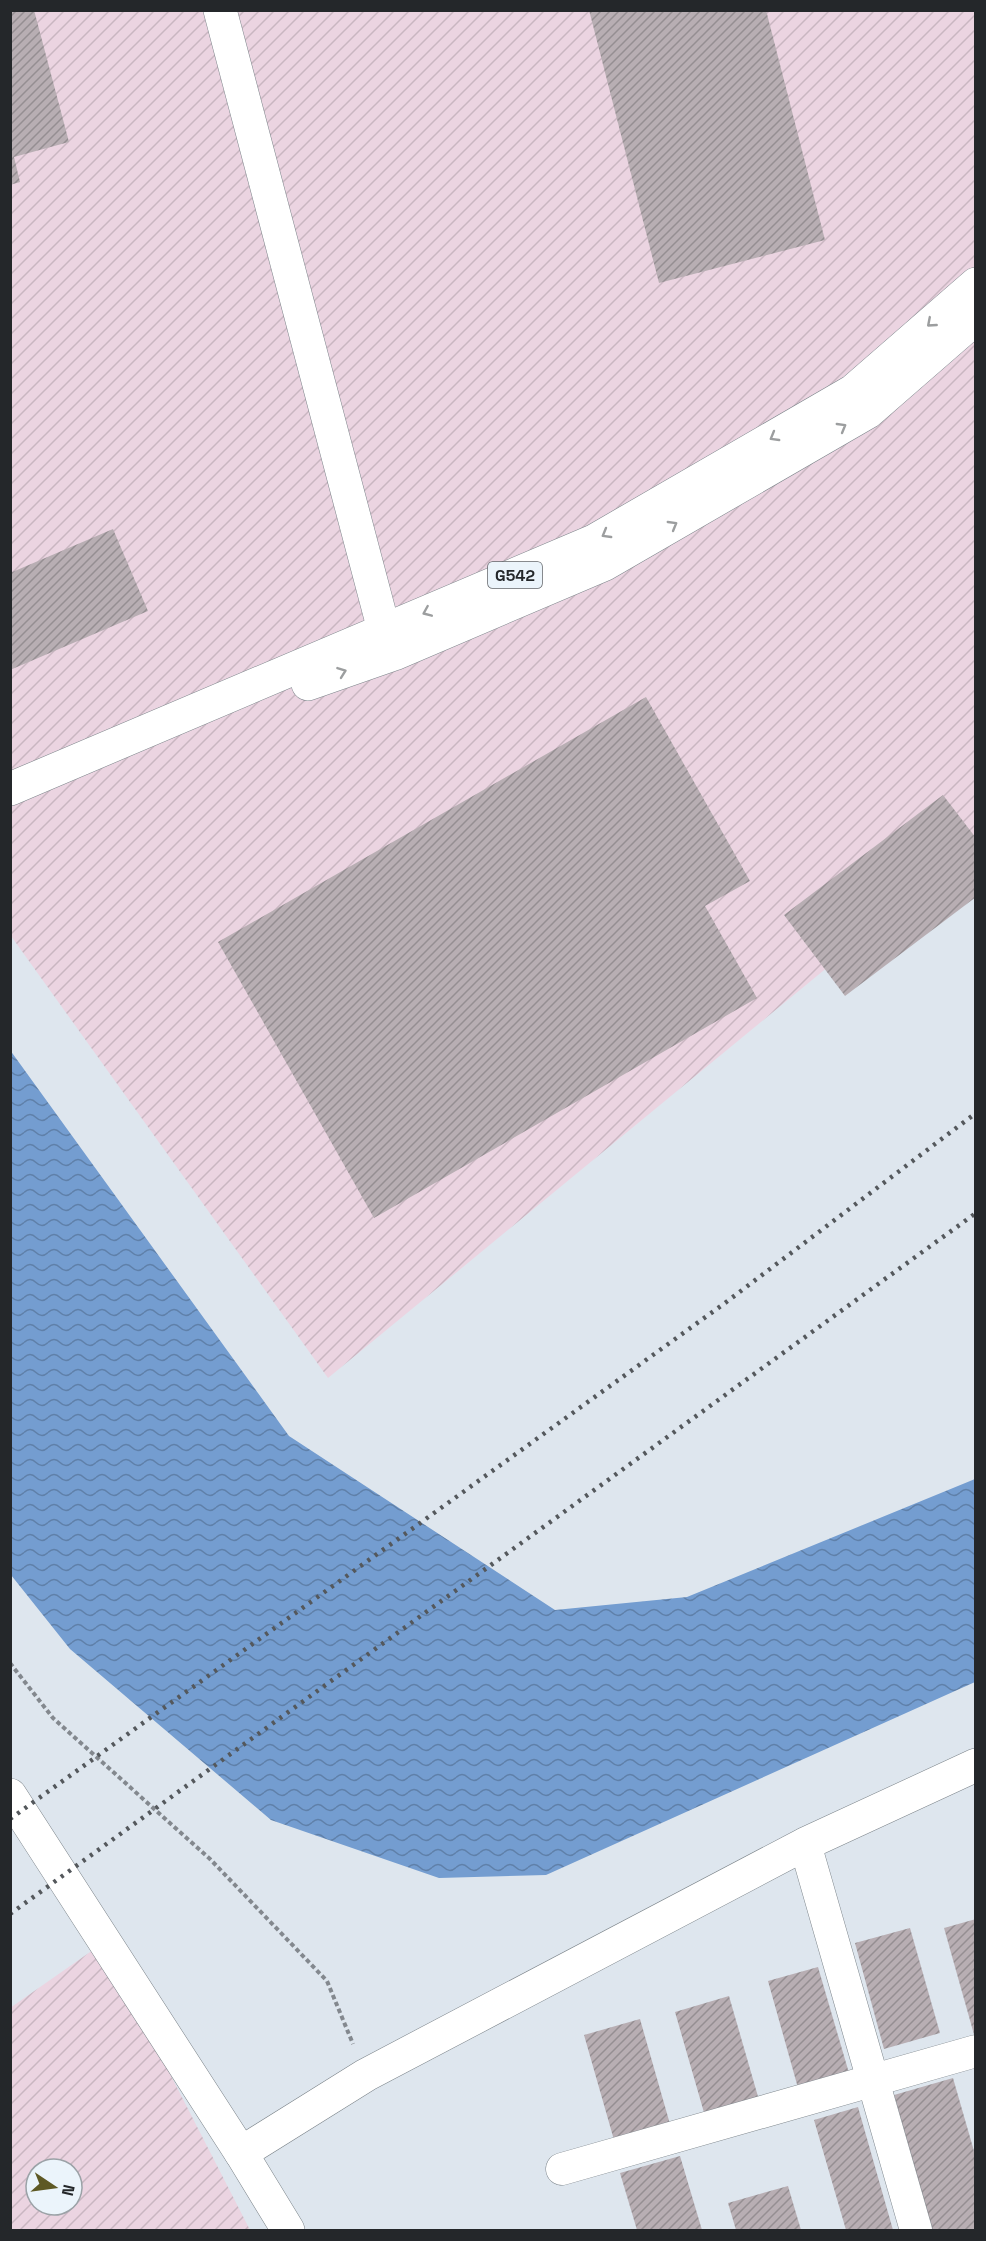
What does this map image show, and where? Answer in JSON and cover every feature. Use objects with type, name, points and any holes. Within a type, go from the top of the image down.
[{"type":"main road","points":[[220,10],[384,630]]},
{"type":"main road","name":"G542","points":[[10,790],[594,541],[853,391],[975,284]]},
{"type":"main road","name":"G542","points":[[10,790],[394,654],[605,564],[868,412],[975,318]]},
{"type":"main road","points":[[241,2153],[366,2075],[805,1844],[975,1765]]},
{"type":"main road","points":[[10,1795],[241,2153],[288,2230]]},
{"type":"street","points":[[805,1844],[916,2230]]},
{"type":"street","points":[[562,2169],[975,2051]]},
{"type":"path","points":[[10,1663],[53,1718],[210,1859],[327,1981],[366,2075]]},
{"type":"shaded area","points":[[10,11],[975,11],[975,846],[328,1378],[11,936]]},
{"type":"shaded area","points":[[103,1943],[250,2230],[11,2230],[10,2008]]},
{"type":"water","points":[[10,1050],[289,1436],[555,1610],[687,1597],[975,1479],[975,1682],[546,1875],[439,1878],[271,1820],[70,1649],[11,1575]]},
{"type":"building","points":[[10,10],[34,10],[69,142],[14,157],[20,182],[10,185]]},
{"type":"building","points":[[589,10],[766,10],[825,240],[659,283]]},
{"type":"building","points":[[113,529],[148,611],[10,670],[10,573]]},
{"type":"building","points":[[646,697],[750,881],[705,906],[757,998],[374,1218],[218,942]]},
{"type":"building","points":[[943,795],[976,838],[976,897],[845,996],[784,915]]},
{"type":"building","points":[[976,1919],[976,2038],[975,2038],[944,1928]]},
{"type":"building","points":[[910,1928],[940,2033],[884,2049],[855,1943]]},
{"type":"building","points":[[818,1967],[849,2073],[798,2088],[768,1981]]},
{"type":"building","points":[[729,1996],[759,2100],[705,2116],[675,2012]]},
{"type":"building","points":[[640,2019],[670,2124],[614,2140],[584,2035]]},
{"type":"building","points":[[953,2078],[976,2158],[976,2230],[932,2230],[894,2095]]},
{"type":"building","points":[[858,2107],[893,2230],[846,2230],[814,2120]]},
{"type":"building","points":[[680,2156],[702,2230],[637,2230],[620,2173]]},
{"type":"building","points":[[788,2186],[801,2230],[736,2230],[728,2203]]},
{"type":"railway","points":[[10,1819],[725,1303],[976,1113]]},
{"type":"railway","points":[[10,1914],[976,1213]]}]
